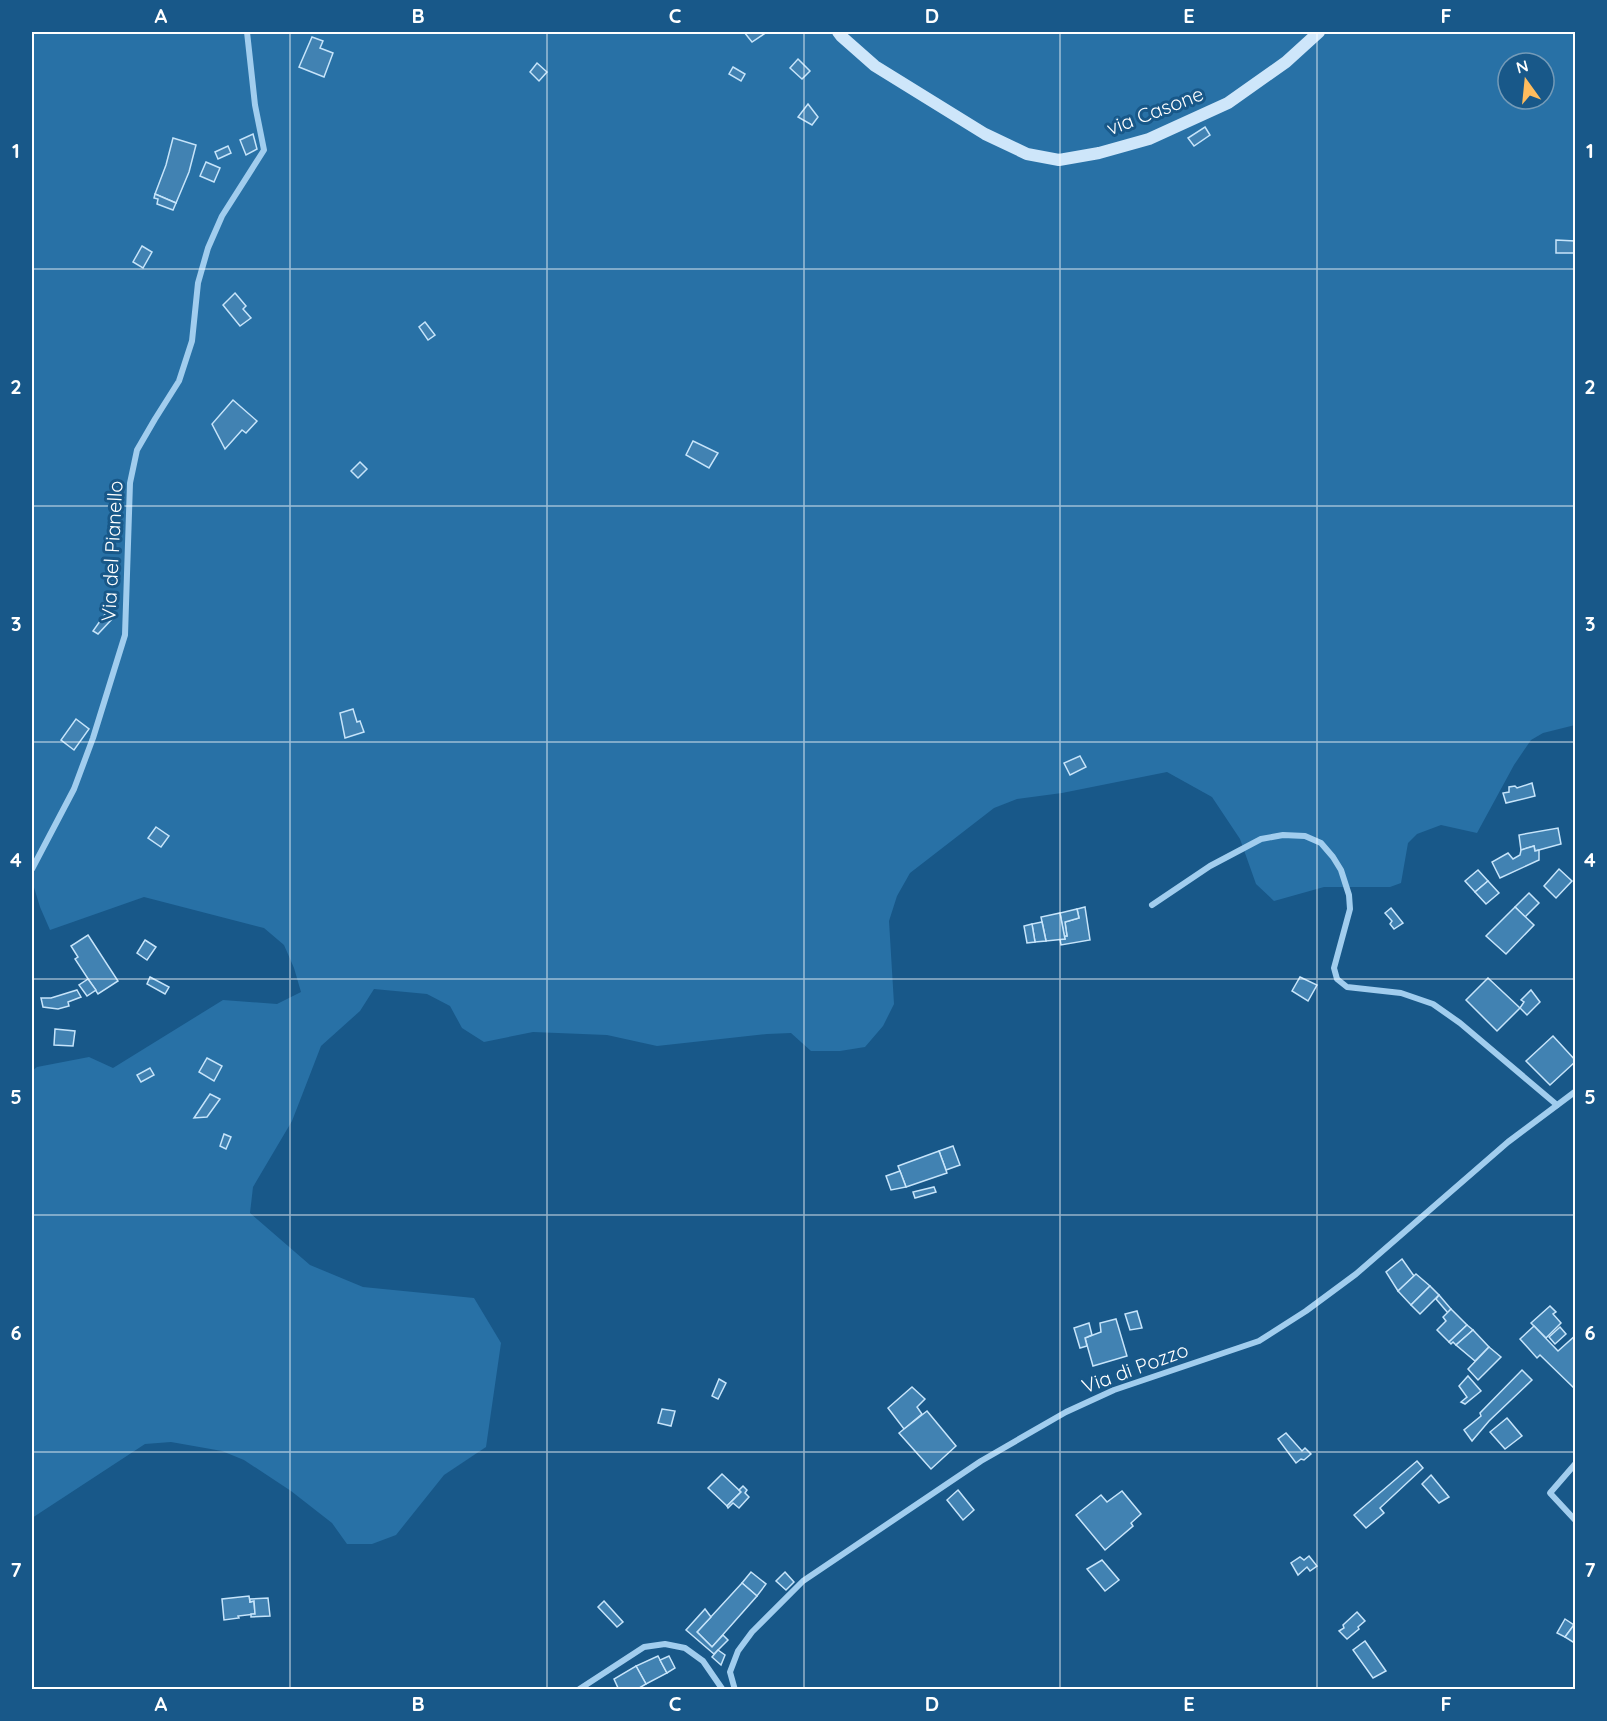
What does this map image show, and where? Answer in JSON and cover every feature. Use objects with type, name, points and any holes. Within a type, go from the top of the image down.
[{"type":"street","name":"Via del Pianello","points":[[32,869],[74,789],[93,738],[125,635],[130,483],[137,450],[179,381],[192,341],[198,283],[208,248],[222,216],[264,150],[255,105],[247,32]]},
{"type":"street","name":"via Casone","points":[[838,32],[875,66],[985,134],[1028,154],[1059,160],[1100,153],[1149,139],[1228,103],[1286,62],[1319,32]]},
{"type":"street","points":[[1152,905],[1210,866],[1261,839],[1283,835],[1305,836],[1321,843],[1341,870],[1349,895],[1350,909],[1334,968],[1337,979],[1347,987],[1401,993],[1433,1004],[1485,1043],[1557,1105]]},
{"type":"street","name":"Via di Pozzo","points":[[735,1689],[730,1672],[738,1651],[753,1632],[803,1581],[981,1461],[1065,1412],[1114,1390],[1259,1341],[1306,1311],[1356,1274],[1508,1143],[1575,1091]]},
{"type":"street","points":[[1575,1463],[1550,1493],[1575,1521]]},
{"type":"street","points":[[578,1689],[644,1647],[665,1644],[685,1648],[703,1660],[723,1689]]},
{"type":"shaded area","points":[[32,32],[1575,32],[1575,725],[1543,733],[1531,740],[1514,765],[1477,833],[1441,825],[1417,834],[1408,843],[1401,883],[1390,887],[1324,887],[1274,901],[1256,884],[1240,839],[1212,797],[1167,772],[1062,793],[1017,799],[994,808],[910,873],[897,896],[889,921],[894,1004],[883,1026],[865,1047],[840,1051],[811,1051],[791,1033],[657,1046],[607,1035],[533,1032],[484,1042],[462,1028],[450,1006],[427,994],[374,989],[360,1011],[321,1046],[292,1121],[253,1187],[250,1213],[310,1265],[363,1287],[474,1298],[501,1343],[486,1447],[444,1475],[396,1535],[372,1544],[347,1544],[332,1523],[291,1491],[244,1460],[222,1451],[171,1442],[145,1444],[32,1518],[32,1071],[37,1067],[89,1057],[113,1068],[223,1000],[277,1004],[301,992],[284,945],[264,928],[144,897],[50,930],[32,881]]},
{"type":"building","points":[[744,32],[767,32],[752,42]]},
{"type":"building","points":[[312,37],[323,41],[320,48],[333,53],[324,77],[299,67]]},
{"type":"building","points":[[798,59],[810,71],[802,79],[790,68]]},
{"type":"building","points":[[537,63],[547,72],[539,81],[530,72]]},
{"type":"building","points":[[733,67],[745,74],[741,81],[729,74]]},
{"type":"building","points":[[808,104],[818,117],[812,125],[798,117]]},
{"type":"building","points":[[1205,127],[1210,135],[1194,146],[1188,138]]},
{"type":"building","points":[[253,134],[257,149],[246,155],[240,140]]},
{"type":"building","points":[[173,138],[196,145],[189,172],[176,203],[155,194]]},
{"type":"building","points":[[228,146],[231,153],[218,159],[215,152]]},
{"type":"building","points":[[206,162],[220,168],[214,182],[200,176]]},
{"type":"building","points":[[155,194],[176,203],[173,210],[157,204],[158,199],[154,198]]},
{"type":"building","points":[[1556,240],[1575,241],[1576,259],[1574,259],[1574,253],[1556,253]]},
{"type":"building","points":[[142,246],[152,252],[143,268],[133,262]]},
{"type":"building","points":[[235,293],[246,306],[243,309],[251,318],[240,326],[223,305]]},
{"type":"building","points":[[425,322],[435,335],[428,340],[419,327]]},
{"type":"building","points":[[233,400],[257,421],[246,433],[242,430],[225,449],[212,424]]},
{"type":"building","points":[[693,441],[718,453],[709,468],[686,455]]},
{"type":"building","points":[[360,462],[367,469],[358,478],[351,471]]},
{"type":"building","points":[[105,614],[112,619],[98,634],[93,631]]},
{"type":"building","points":[[353,709],[357,722],[360,721],[364,732],[345,738],[340,713]]},
{"type":"building","points":[[76,719],[89,729],[74,750],[61,740]]},
{"type":"building","points":[[1080,756],[1086,767],[1070,775],[1064,763]]},
{"type":"building","points":[[1532,783],[1535,796],[1506,803],[1503,793],[1509,792],[1509,787],[1517,788]]},
{"type":"building","points":[[156,827],[169,836],[161,847],[148,838]]},
{"type":"building","points":[[1558,828],[1561,844],[1535,851],[1534,846],[1521,850],[1519,835]]},
{"type":"building","points":[[1534,846],[1535,851],[1539,850],[1539,860],[1500,878],[1492,862],[1508,853],[1513,859],[1520,855],[1521,850]]},
{"type":"building","points":[[1559,869],[1572,881],[1556,898],[1544,886]]},
{"type":"building","points":[[1478,870],[1488,881],[1475,892],[1465,881]]},
{"type":"building","points":[[1488,881],[1499,893],[1486,904],[1475,892]]},
{"type":"building","points":[[1529,893],[1539,903],[1525,917],[1515,907]]},
{"type":"building","points":[[1085,907],[1090,940],[1061,945],[1060,939],[1065,939],[1064,936],[1067,936],[1065,922],[1079,918],[1077,909]]},
{"type":"building","points":[[1515,907],[1534,925],[1506,954],[1486,936]]},
{"type":"building","points":[[1391,908],[1403,923],[1394,929],[1390,924],[1392,921],[1385,913]]},
{"type":"building","points":[[1077,909],[1079,918],[1065,922],[1067,936],[1064,936],[1060,913]]},
{"type":"building","points":[[1060,913],[1065,939],[1046,941],[1041,917]]},
{"type":"building","points":[[1042,922],[1046,941],[1035,942],[1032,924]]},
{"type":"building","points":[[1032,924],[1035,942],[1027,943],[1024,926]]},
{"type":"building","points":[[88,935],[118,981],[98,994],[75,959],[78,957],[71,946]]},
{"type":"building","points":[[145,940],[156,947],[147,960],[137,953]]},
{"type":"building","points":[[150,977],[169,987],[165,994],[147,984]]},
{"type":"building","points":[[1300,977],[1317,985],[1308,1001],[1292,991]]},
{"type":"building","points":[[1488,978],[1520,1008],[1497,1031],[1466,1000]]},
{"type":"building","points":[[88,979],[96,990],[87,996],[79,985]]},
{"type":"building","points":[[77,990],[81,997],[68,1002],[69,1006],[58,1009],[43,1007],[41,998],[51,998]]},
{"type":"building","points":[[1531,990],[1540,1002],[1527,1015],[1520,1008],[1524,1002],[1521,1000]]},
{"type":"building","points":[[55,1029],[75,1031],[73,1046],[54,1045]]},
{"type":"building","points":[[1553,1036],[1576,1061],[1550,1085],[1526,1061]]},
{"type":"building","points":[[207,1058],[222,1066],[214,1081],[199,1072]]},
{"type":"building","points":[[150,1068],[154,1075],[141,1082],[137,1075]]},
{"type":"building","points":[[210,1094],[220,1099],[207,1117],[194,1118]]},
{"type":"building","points":[[224,1134],[231,1137],[226,1149],[220,1146]]},
{"type":"building","points":[[953,1146],[960,1165],[946,1170],[939,1151]]},
{"type":"building","points":[[939,1151],[947,1173],[906,1187],[898,1166]]},
{"type":"building","points":[[900,1171],[906,1187],[891,1190],[886,1176]]},
{"type":"building","points":[[934,1187],[936,1192],[915,1198],[913,1192]]},
{"type":"building","points":[[1402,1259],[1414,1276],[1398,1291],[1386,1272]]},
{"type":"building","points":[[1416,1274],[1430,1286],[1411,1305],[1398,1291]]},
{"type":"building","points":[[1430,1286],[1439,1295],[1420,1314],[1411,1305]]},
{"type":"building","points":[[1439,1295],[1451,1309],[1448,1313],[1436,1299]]},
{"type":"building","points":[[1550,1306],[1556,1312],[1553,1314],[1561,1323],[1546,1338],[1531,1323]]},
{"type":"building","points":[[1451,1309],[1467,1325],[1449,1342],[1437,1330],[1446,1321],[1443,1317]]},
{"type":"building","points":[[1137,1311],[1142,1328],[1130,1330],[1125,1314]]},
{"type":"building","points":[[1116,1319],[1127,1356],[1093,1366],[1085,1338],[1101,1332],[1100,1323]]},
{"type":"building","points":[[1089,1323],[1092,1335],[1085,1338],[1087,1346],[1080,1348],[1074,1328]]},
{"type":"building","points":[[1467,1325],[1473,1330],[1456,1345],[1453,1342],[1451,1344],[1449,1342]]},
{"type":"building","points":[[1534,1326],[1558,1351],[1576,1335],[1576,1390],[1540,1355],[1537,1358],[1520,1339]]},
{"type":"building","points":[[1560,1327],[1566,1334],[1555,1344],[1549,1337]]},
{"type":"building","points":[[1473,1330],[1489,1347],[1475,1361],[1456,1345]]},
{"type":"building","points":[[1489,1347],[1501,1357],[1478,1380],[1468,1369]]},
{"type":"building","points":[[1522,1370],[1532,1380],[1489,1421],[1472,1441],[1464,1430],[1481,1416],[1480,1413]]},
{"type":"building","points":[[1468,1376],[1481,1391],[1465,1404],[1461,1402],[1467,1397],[1459,1386]]},
{"type":"building","points":[[719,1379],[726,1383],[718,1399],[712,1396]]},
{"type":"building","points":[[912,1387],[925,1399],[917,1407],[922,1414],[904,1429],[888,1408]]},
{"type":"building","points":[[662,1409],[675,1411],[671,1426],[658,1423]]},
{"type":"building","points":[[927,1411],[956,1446],[931,1469],[899,1433]]},
{"type":"building","points":[[1507,1418],[1522,1436],[1505,1449],[1490,1432]]},
{"type":"building","points":[[1286,1433],[1302,1451],[1305,1448],[1311,1454],[1296,1463],[1278,1439]]},
{"type":"building","points":[[1417,1461],[1423,1468],[1380,1508],[1384,1513],[1366,1528],[1354,1515]]},
{"type":"building","points":[[722,1474],[741,1492],[727,1506],[708,1488]]},
{"type":"building","points":[[1431,1475],[1449,1497],[1439,1503],[1422,1484]]},
{"type":"building","points":[[743,1486],[749,1497],[739,1508],[733,1503],[728,1508],[727,1506],[741,1492],[739,1490]]},
{"type":"building","points":[[958,1490],[974,1510],[963,1520],[947,1500]]},
{"type":"building","points":[[1122,1491],[1141,1514],[1131,1523],[1133,1526],[1105,1550],[1076,1515],[1101,1495],[1107,1502]]},
{"type":"building","points":[[1309,1556],[1317,1566],[1310,1571],[1307,1567],[1298,1575],[1291,1563],[1300,1557],[1304,1560]]},
{"type":"building","points":[[1102,1560],[1119,1580],[1105,1591],[1087,1569]]},
{"type":"building","points":[[751,1572],[766,1584],[757,1596],[742,1583]]},
{"type":"building","points":[[785,1572],[794,1582],[786,1590],[776,1581]]},
{"type":"building","points":[[742,1583],[757,1596],[712,1647],[697,1632]]},
{"type":"building","points":[[249,1596],[250,1602],[254,1601],[255,1614],[224,1620],[222,1599]]},
{"type":"building","points":[[268,1598],[270,1616],[251,1617],[251,1614],[255,1614],[254,1601],[250,1602],[250,1599]]},
{"type":"building","points":[[604,1601],[623,1622],[617,1627],[598,1607]]},
{"type":"building","points":[[705,1609],[711,1617],[697,1632],[712,1647],[723,1635],[728,1640],[714,1654],[686,1630]]},
{"type":"building","points":[[1357,1612],[1365,1621],[1347,1639],[1339,1631]]},
{"type":"building","points":[[1565,1619],[1574,1625],[1565,1637],[1557,1633]]},
{"type":"building","points":[[1576,1622],[1576,1644],[1565,1637]]},
{"type":"building","points":[[1365,1641],[1386,1671],[1373,1678],[1353,1650]]},
{"type":"building","points":[[718,1650],[725,1655],[721,1665],[712,1657]]},
{"type":"building","points":[[658,1656],[667,1673],[646,1684],[636,1666]]},
{"type":"building","points":[[669,1656],[675,1668],[667,1673],[660,1660]]},
{"type":"building","points":[[636,1666],[646,1684],[636,1690],[619,1690],[614,1679]]}]
